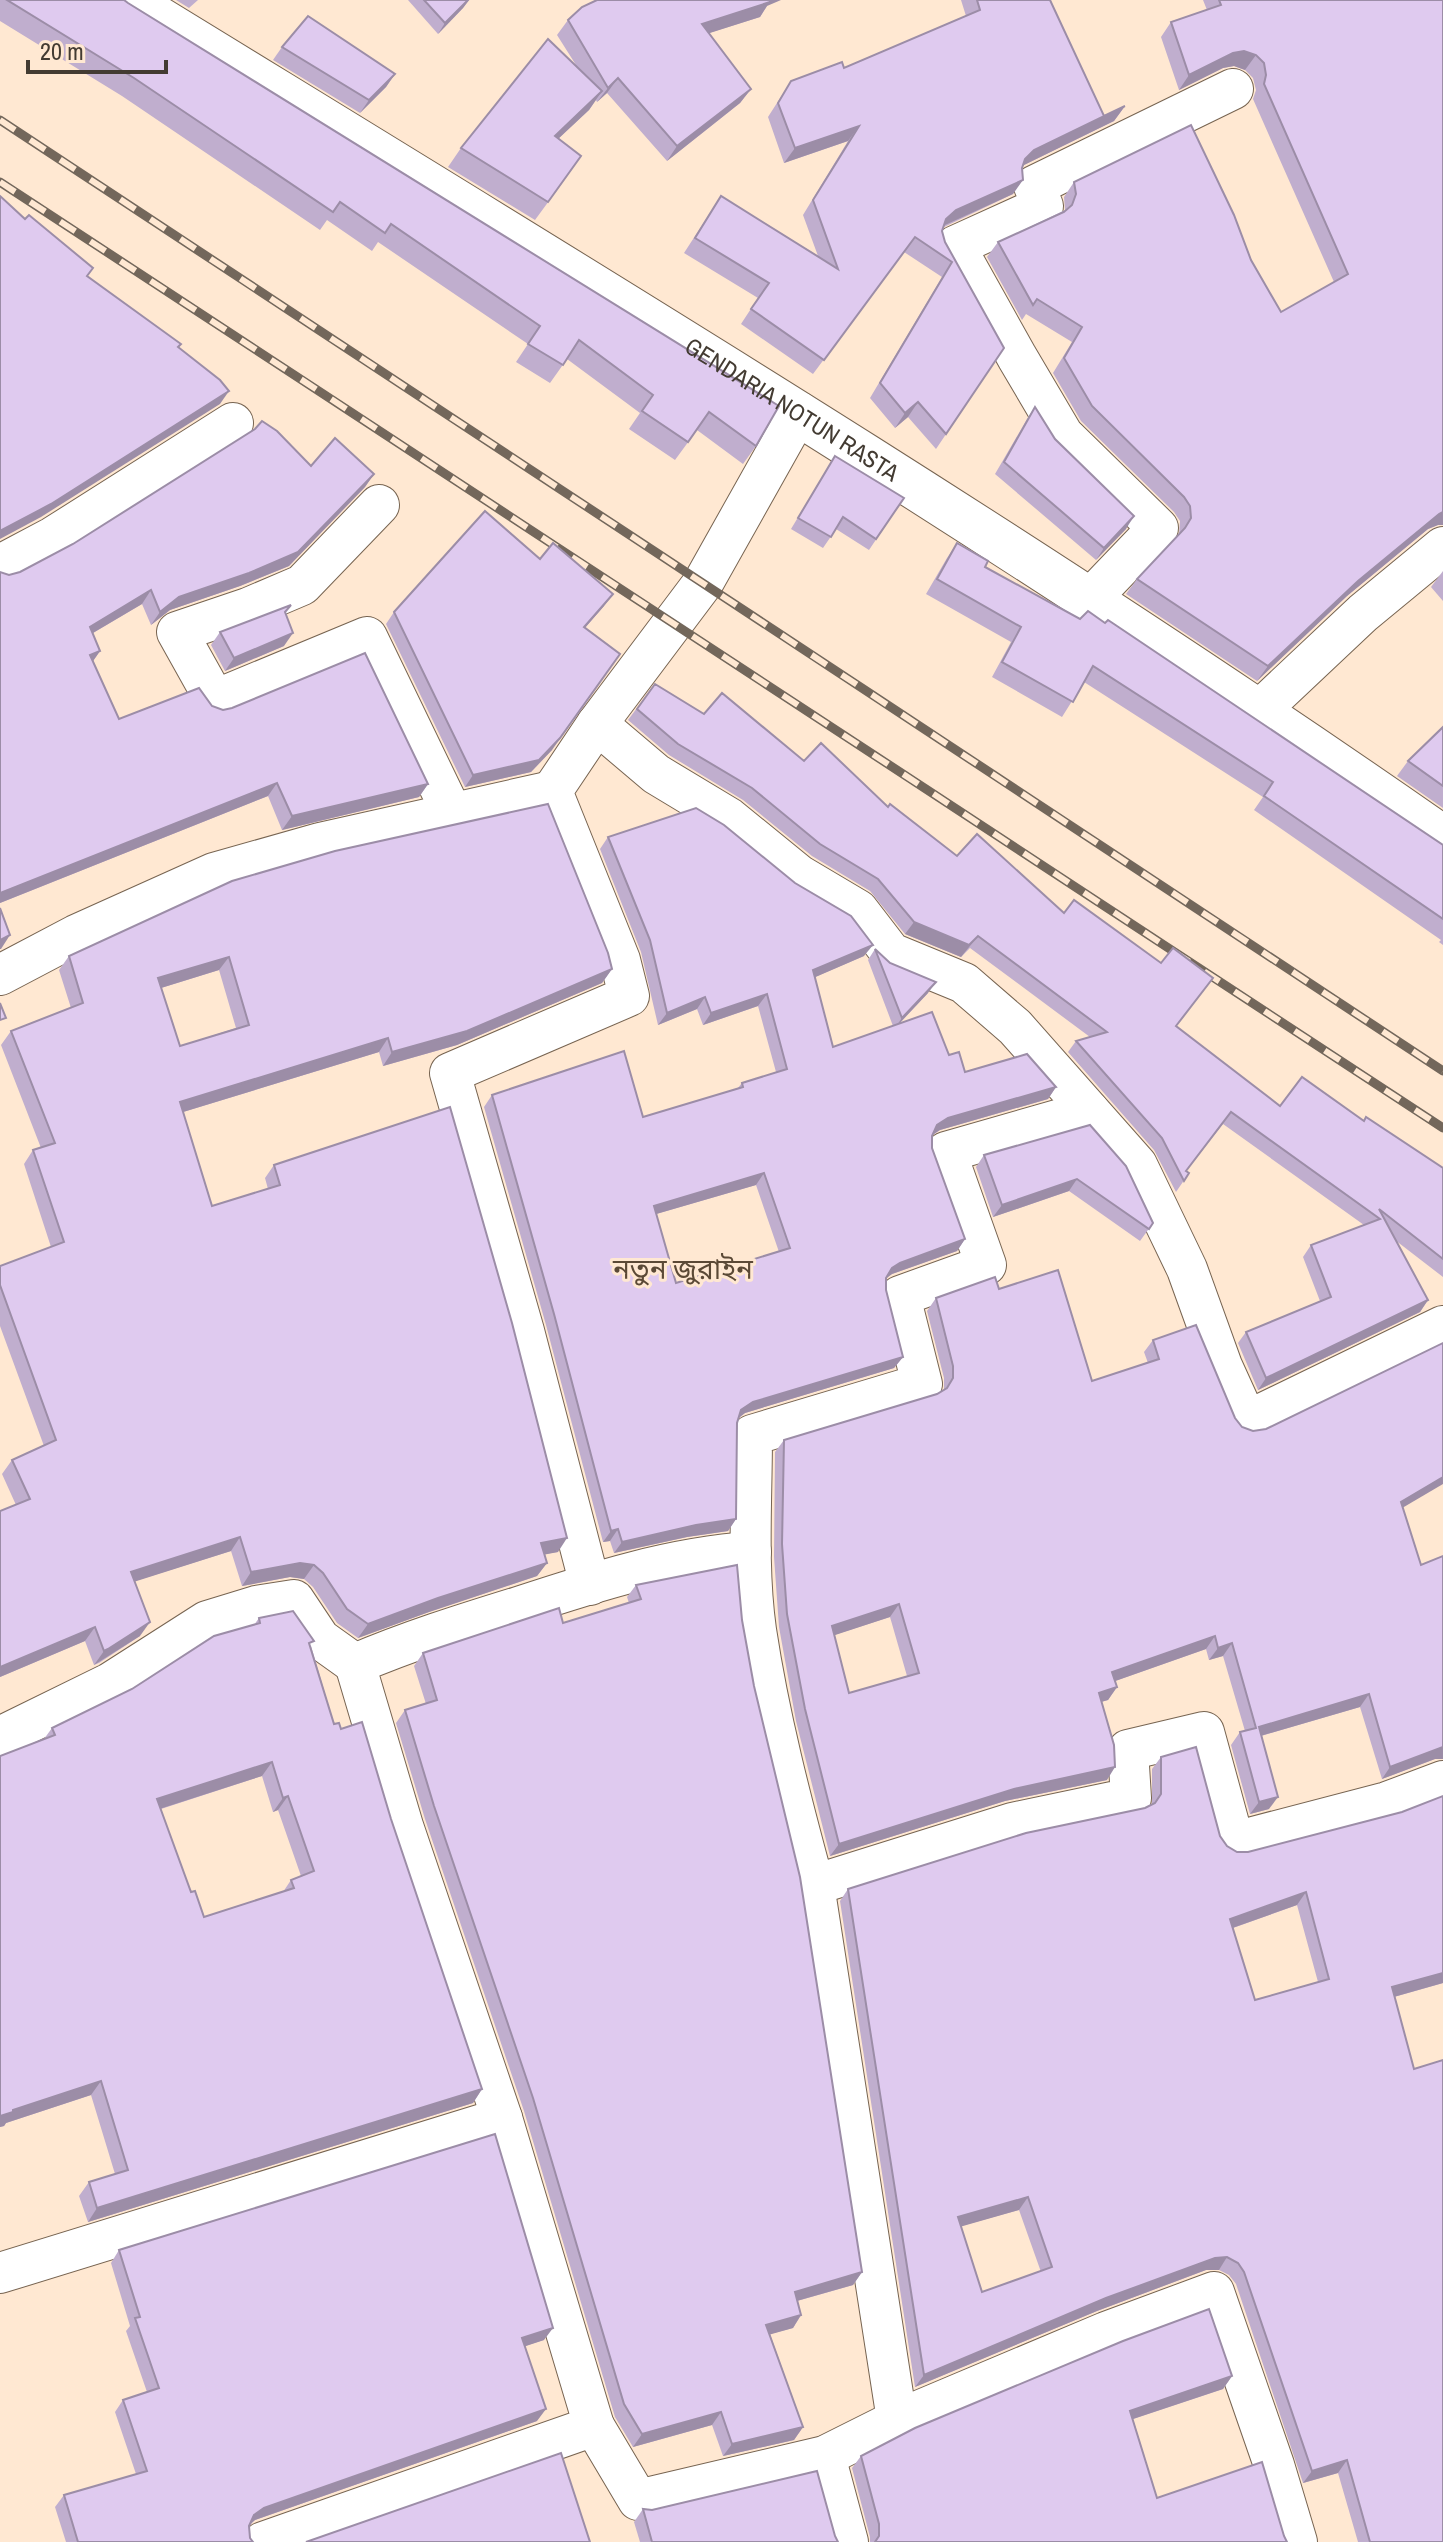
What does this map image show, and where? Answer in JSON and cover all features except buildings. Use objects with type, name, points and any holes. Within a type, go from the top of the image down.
[{"type":"main road","name":"GENDARIA NOTUN RASTA","points":[[128,0],[799,412],[1260,710],[1443,838]]},
{"type":"street","points":[[1090,599],[1158,528],[1063,435],[955,246],[1043,206],[1034,186],[1233,89]]},
{"type":"street","points":[[0,975],[76,935],[214,873],[320,843],[552,791],[597,724],[703,583],[799,412]]},
{"type":"street","points":[[0,565],[53,537],[233,423]]},
{"type":"street","points":[[379,505],[302,585],[248,608],[177,632],[215,700],[367,637],[452,813]]},
{"type":"street","points":[[1260,710],[1363,613],[1443,547]]},
{"type":"street","points":[[597,724],[656,774],[729,818],[799,875],[858,910],[891,953],[964,983],[1015,1027],[1137,1165],[1187,1269],[1222,1366],[1247,1421],[1443,1326]]},
{"type":"street","points":[[552,791],[620,960],[629,996],[450,1073],[524,1331],[590,1585]]},
{"type":"street","points":[[897,2420],[814,1885],[780,1759],[755,1627],[751,1552],[752,1435],[922,1384],[900,1296],[986,1265],[946,1152],[1089,1111]]},
{"type":"street","points":[[355,1664],[405,1643],[590,1585],[705,1555],[751,1552]]},
{"type":"street","points":[[0,1737],[110,1683],[207,1621],[256,1606],[294,1600],[320,1639],[355,1664],[403,1826],[502,2118],[594,2426],[638,2500],[825,2456],[897,2420],[1106,2332],[1214,2292],[1274,2465],[1297,2542]]},
{"type":"street","points":[[814,1885],[1012,1823],[1131,1798],[1128,1750],[1204,1732],[1234,1842],[1387,1802],[1443,1781]]},
{"type":"street","points":[[0,2273],[502,2118]]},
{"type":"street","points":[[263,2542],[594,2426]]},
{"type":"street","points":[[825,2456],[848,2542]]},
{"type":"railway","points":[[0,120],[1443,1071]]},
{"type":"railway","points":[[0,182],[1443,1128]]},
{"type":"district","name":"নতুন জুরাইন","points":[[683,1269]]}]
